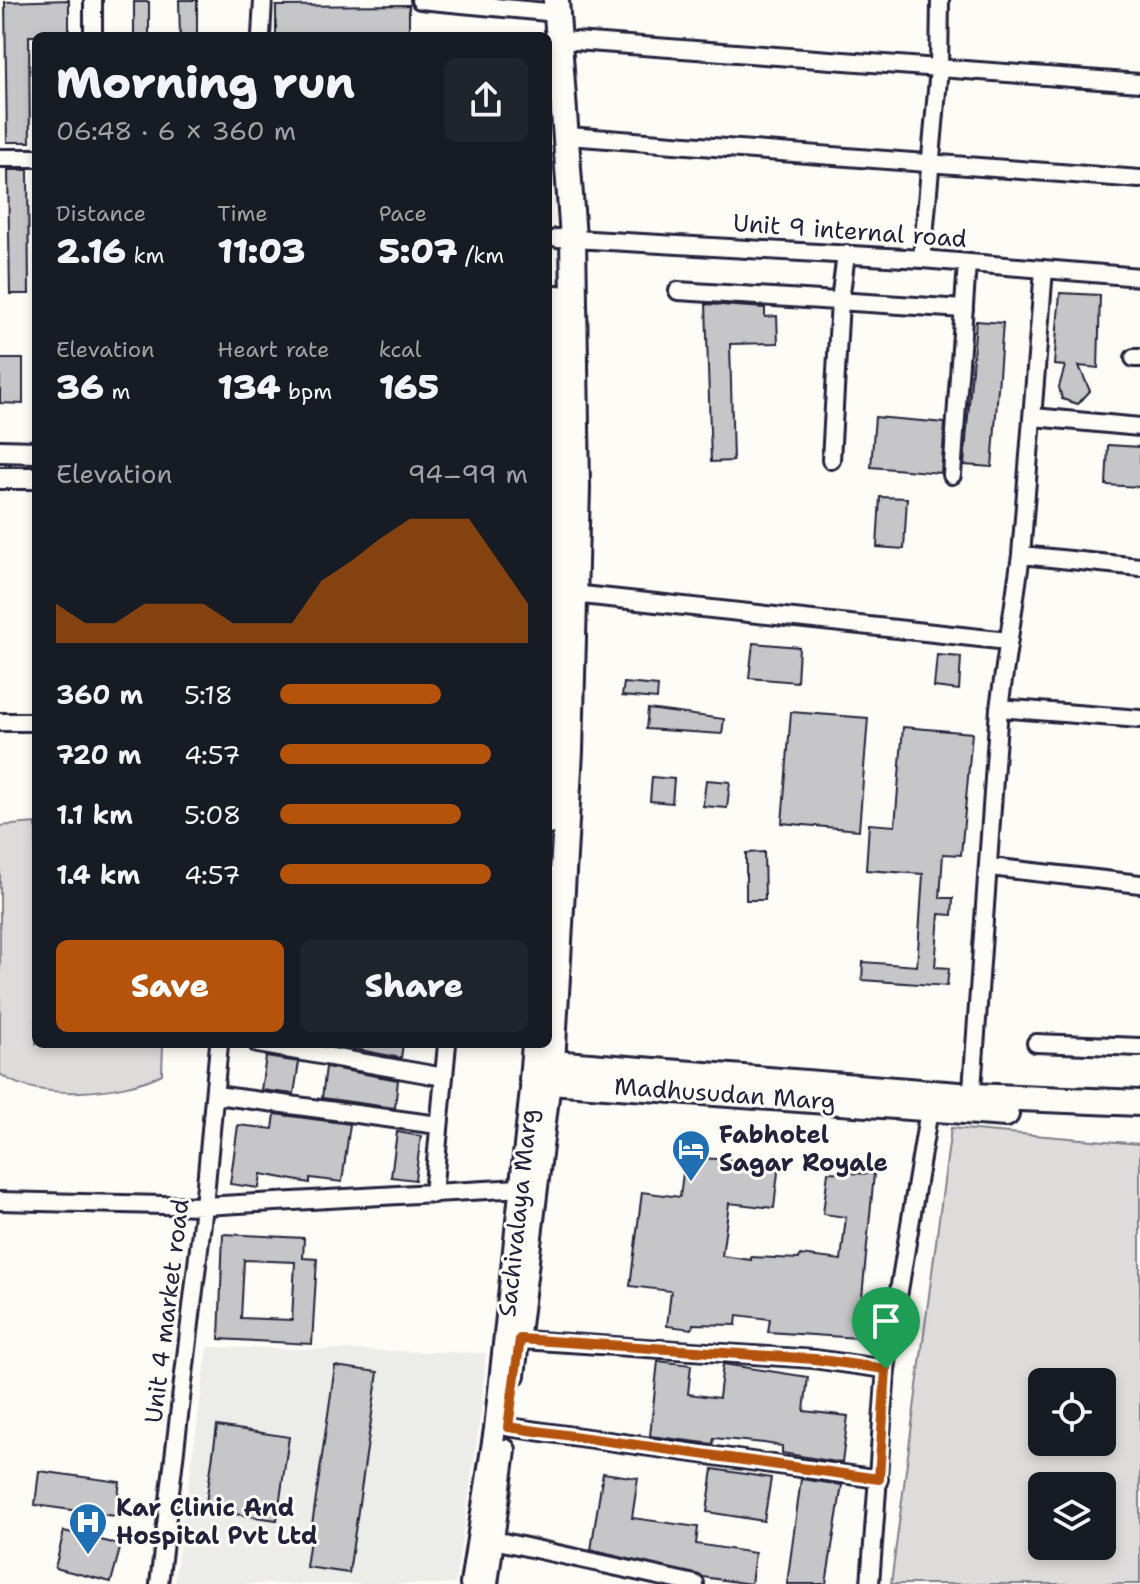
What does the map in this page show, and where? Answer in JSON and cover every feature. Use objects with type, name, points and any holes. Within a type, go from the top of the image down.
[{"type":"main road","name":"Sachivalaya Marg","points":[[549,4],[562,40],[568,136],[554,929]]},
{"type":"main road","name":"Sachivalaya Marg","points":[[549,4],[551,32]]},
{"type":"main road","name":"Sachivalaya Marg","points":[[552,48],[565,238]]},
{"type":"main road","name":"Sachivalaya Marg","points":[[552,791],[573,594],[561,486]]},
{"type":"main road","name":"Madhusudan Marg","points":[[540,1066],[971,1105],[1140,1116]]},
{"type":"main road","name":"Madhusudan Marg","points":[[540,1066],[929,1110],[971,1105],[1140,1103]]},
{"type":"street","points":[[93,0],[93,32]]},
{"type":"street","points":[[261,32],[263,0]]},
{"type":"street","points":[[420,0],[549,4]]},
{"type":"street","points":[[922,259],[939,68],[940,0]]},
{"type":"street","points":[[562,40],[1140,83]]},
{"type":"street","points":[[568,136],[1140,179]]},
{"type":"street","points":[[0,158],[32,158]]},
{"type":"street","name":"Unit 9 internal road","points":[[565,238],[922,259],[1140,277]]},
{"type":"street","points":[[831,460],[840,301],[846,254]]},
{"type":"street","points":[[952,475],[967,263]]},
{"type":"street","points":[[971,1105],[999,708],[1021,555],[1044,269]]},
{"type":"street","points":[[678,291],[964,309]]},
{"type":"street","points":[[1034,417],[1140,427]]},
{"type":"street","points":[[0,451],[32,452]]},
{"type":"street","points":[[0,478],[32,478]]},
{"type":"street","points":[[1021,555],[1140,567]]},
{"type":"street","points":[[573,594],[1008,641]]},
{"type":"street","points":[[999,708],[1140,719]]},
{"type":"street","points":[[0,722],[32,722]]},
{"type":"street","points":[[990,867],[1140,884]]},
{"type":"street","points":[[1036,1043],[1140,1047]]},
{"type":"street","name":"Unit 4 market road","points":[[159,1584],[204,1206],[219,1048]]},
{"type":"street","points":[[281,1048],[444,1077]]},
{"type":"street","points":[[433,1194],[447,1048]]},
{"type":"street","name":"Sachivalaya Marg","points":[[487,1584],[508,1427],[521,1188],[540,1066]]},
{"type":"street","name":"Sachivalaya Marg","points":[[471,1584],[513,1339],[540,1066]]},
{"type":"street","points":[[216,1095],[438,1125]]},
{"type":"street","points":[[870,1584],[886,1369],[929,1110]]},
{"type":"street","points":[[0,1201],[204,1206],[521,1188]]},
{"type":"street","points":[[513,1339],[814,1359],[886,1369]]},
{"type":"street","points":[[508,1427],[879,1479]]},
{"type":"street","points":[[494,1540],[695,1584]]},
{"type":"shaded area","points":[[32,823],[32,1048],[163,1048],[162,1074],[103,1090],[57,1092],[16,1083],[0,1074],[0,826]]},
{"type":"shaded area","points":[[951,1128],[1140,1144],[1140,1584],[891,1584]]},
{"type":"shaded area","points":[[208,1347],[486,1353],[481,1413],[455,1584],[174,1584]]},
{"type":"building","points":[[69,0],[69,32],[32,32],[29,36],[30,142],[7,142],[5,2]]},
{"type":"building","points":[[179,0],[197,0],[197,32],[180,32]]},
{"type":"building","points":[[134,2],[149,2],[149,32],[134,32]]},
{"type":"building","points":[[409,5],[409,32],[276,32],[276,6]]},
{"type":"building","points":[[8,170],[28,170],[29,294],[10,294]]},
{"type":"building","points":[[1060,293],[1100,295],[1098,368],[1079,366],[1090,391],[1078,404],[1062,399],[1059,387],[1065,366],[1054,365]]},
{"type":"building","points":[[706,304],[765,308],[765,317],[777,316],[778,343],[730,344],[733,461],[711,462]]},
{"type":"building","points":[[976,321],[1003,323],[992,467],[964,465]]},
{"type":"building","points":[[0,359],[23,359],[23,404],[0,403]]},
{"type":"building","points":[[875,417],[945,423],[941,473],[871,467]]},
{"type":"building","points":[[1108,445],[1140,447],[1140,487],[1106,485]]},
{"type":"building","points":[[880,497],[907,498],[904,549],[877,547]]},
{"type":"building","points":[[753,643],[799,647],[797,682],[749,678]]},
{"type":"building","points":[[937,655],[961,657],[959,690],[934,687]]},
{"type":"building","points":[[624,683],[658,686],[657,699],[622,696]]},
{"type":"building","points":[[648,709],[724,719],[722,734],[646,729]]},
{"type":"building","points":[[791,712],[868,718],[859,830],[782,823]]},
{"type":"building","points":[[903,727],[972,733],[961,855],[943,854],[940,898],[953,898],[952,915],[939,914],[935,967],[949,968],[947,986],[862,980],[863,962],[917,966],[923,874],[866,870],[869,824],[895,826]]},
{"type":"building","points":[[652,777],[674,779],[672,803],[650,801]]},
{"type":"building","points":[[706,780],[730,782],[727,808],[703,806]]},
{"type":"building","points":[[764,852],[765,900],[746,900],[746,853]]},
{"type":"building","points":[[350,1048],[402,1048],[401,1058]]},
{"type":"building","points":[[266,1057],[299,1062],[294,1094],[261,1090]]},
{"type":"building","points":[[326,1067],[398,1080],[395,1108],[322,1098]]},
{"type":"building","points":[[275,1114],[350,1124],[342,1182],[310,1178],[310,1183],[261,1174],[259,1188],[230,1184],[238,1125],[273,1129]]},
{"type":"building","points":[[397,1132],[421,1136],[415,1180],[391,1177]]},
{"type":"building","points":[[685,1157],[779,1163],[774,1208],[729,1203],[722,1256],[751,1260],[751,1257],[799,1259],[800,1255],[841,1260],[846,1217],[823,1214],[828,1172],[874,1174],[858,1338],[768,1332],[770,1319],[737,1315],[736,1325],[693,1324],[692,1329],[667,1326],[671,1291],[630,1286],[642,1192],[680,1197]]},
{"type":"building","points":[[223,1234],[304,1238],[303,1258],[317,1259],[312,1344],[219,1339]],"holes":[[[244,1260],[295,1262],[292,1320],[241,1318]]]},
{"type":"building","points":[[658,1361],[691,1365],[688,1394],[719,1398],[723,1364],[808,1377],[804,1411],[848,1416],[842,1463],[782,1453],[782,1446],[764,1443],[714,1438],[713,1444],[650,1436]]},
{"type":"building","points":[[335,1366],[378,1372],[349,1573],[306,1567]]},
{"type":"building","points":[[217,1426],[289,1437],[277,1520],[205,1510]]},
{"type":"building","points":[[713,1469],[771,1478],[764,1521],[707,1512]]},
{"type":"building","points":[[39,1471],[120,1482],[115,1516],[35,1505]]},
{"type":"building","points":[[603,1473],[638,1478],[632,1518],[698,1527],[696,1544],[755,1553],[751,1584],[703,1577],[591,1550]]},
{"type":"building","points":[[801,1479],[842,1485],[826,1584],[787,1584]]},
{"type":"building","name":"Kar Clinic And Hospital Pvt Ltd","points":[[64,1531],[121,1545],[111,1582],[55,1568]]},
{"type":"place","name":"Fabhotel Sagar Royale","points":[[691,1183]]},
{"type":"place","name":"Kar Clinic And Hospital Pvt Ltd","points":[[88,1556]]},
{"type":"route","points":[[520,1339],[814,1359],[886,1369],[879,1479],[508,1427],[520,1339]]}]
